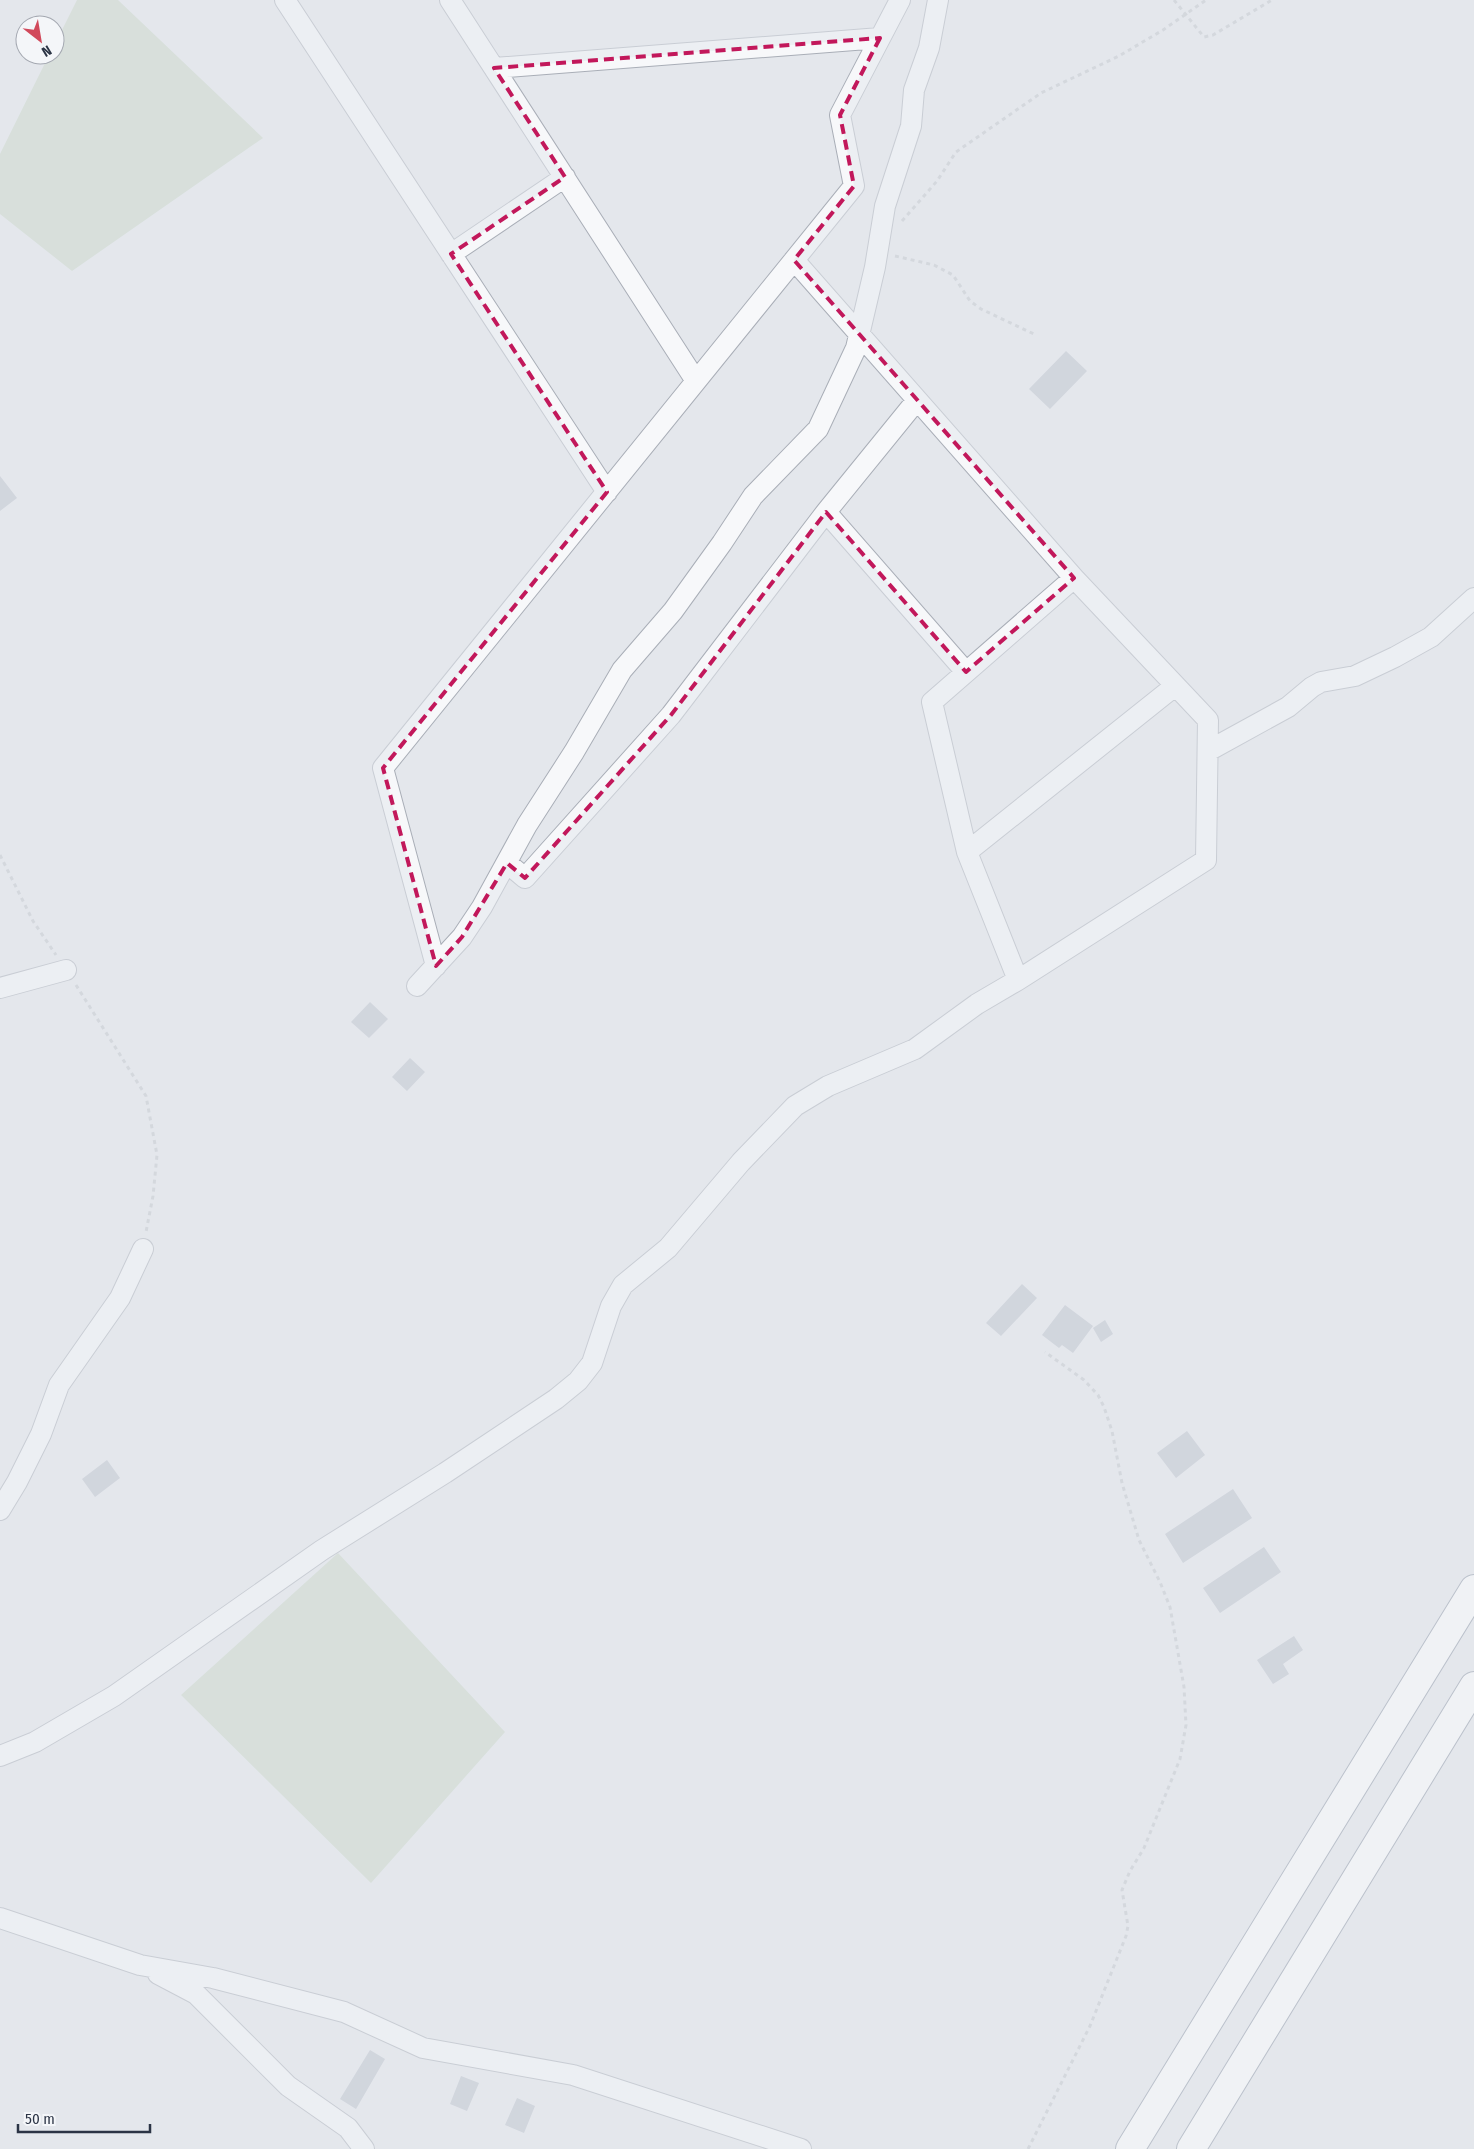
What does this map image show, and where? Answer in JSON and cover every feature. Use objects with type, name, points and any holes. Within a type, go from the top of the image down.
[{"type":"highway","points":[[1130,2149],[1474,1589]]},
{"type":"highway","points":[[1190,2149],[1474,1686]]},
{"type":"street","points":[[285,0],[607,492]]},
{"type":"street","points":[[450,0],[696,381]]},
{"type":"street","points":[[436,966],[383,768],[854,186],[840,115],[900,0]]},
{"type":"street","points":[[417,986],[462,937],[482,907],[527,825],[574,752],[622,670],[673,611],[753,496],[818,429],[856,348],[879,247],[885,206],[911,126],[914,90],[929,48],[938,0]]},
{"type":"street","points":[[494,68],[880,38]]},
{"type":"street","points":[[451,254],[564,177]]},
{"type":"street","points":[[0,1756],[35,1742],[114,1696],[322,1550],[445,1473],[556,1400],[578,1382],[592,1363],[611,1306],[623,1285],[668,1248],[741,1162],[795,1106],[828,1086],[916,1050],[978,1004],[1206,860],[1208,720],[1074,578],[794,260]]},
{"type":"street","points":[[507,863],[525,878],[671,715],[826,512],[917,400]]},
{"type":"street","points":[[826,512],[966,672]]},
{"type":"street","points":[[1018,980],[968,852],[932,702],[1074,578]]},
{"type":"street","points":[[1208,751],[1288,707],[1312,686],[1321,682],[1355,676],[1424,641],[1474,598]]},
{"type":"street","points":[[968,852],[1175,686]]},
{"type":"street","points":[[0,988],[66,970]]},
{"type":"street","points":[[0,1510],[17,1482],[41,1434],[59,1385],[120,1298],[143,1249]]},
{"type":"street","points":[[0,1918],[140,1965],[213,1978],[344,2012],[423,2048],[573,2075],[801,2149]]},
{"type":"street","points":[[140,1965],[196,1994],[288,2086],[348,2128],[364,2149]]},
{"type":"path","points":[[1174,0],[1204,37],[1213,36],[1272,0]]},
{"type":"path","points":[[1036,335],[982,309],[970,301],[953,275],[934,265],[896,256],[879,247],[937,181],[956,152],[1041,92],[1119,56],[1206,0]]},
{"type":"path","points":[[0,855],[33,921],[146,1096],[156,1155],[153,1196],[143,1249]]},
{"type":"path","points":[[1028,2149],[1090,2026],[1126,1936],[1128,1926],[1122,1890],[1130,1871],[1144,1848],[1180,1759],[1186,1724],[1184,1687],[1170,1607],[1139,1540],[1122,1483],[1112,1430],[1104,1407],[1098,1395],[1084,1380],[1045,1352]]},
{"type":"highlighted area","points":[[880,38],[840,115],[854,186],[794,260],[1074,578],[966,672],[826,512],[671,715],[525,878],[507,863],[462,937],[436,966],[383,768],[607,492],[451,254],[565,177],[494,68]]},
{"type":"green space","points":[[77,0],[118,0],[263,138],[72,271],[0,214],[0,154],[44,65],[65,65],[65,24]]},
{"type":"green space","points":[[338,1553],[505,1732],[371,1883],[181,1695]]},
{"type":"building","points":[[1066,351],[1087,371],[1050,409],[1029,389]]},
{"type":"building","points":[[0,476],[17,498],[0,511]]},
{"type":"building","points":[[370,1002],[388,1019],[369,1038],[351,1022]]},
{"type":"building","points":[[410,1058],[425,1072],[407,1091],[392,1077]]},
{"type":"building","points":[[1022,1284],[1037,1298],[1001,1336],[986,1323]]},
{"type":"building","points":[[1065,1305],[1093,1326],[1073,1353],[1062,1345],[1059,1348],[1042,1335]]},
{"type":"building","points":[[1105,1320],[1113,1334],[1101,1342],[1093,1328]]},
{"type":"building","points":[[1187,1431],[1205,1455],[1176,1478],[1157,1453]]},
{"type":"building","points":[[107,1460],[120,1478],[95,1497],[82,1479]]},
{"type":"building","points":[[1233,1489],[1252,1518],[1183,1563],[1165,1534]]},
{"type":"building","points":[[1264,1547],[1281,1572],[1220,1613],[1203,1588]]},
{"type":"building","points":[[1294,1636],[1303,1650],[1283,1664],[1289,1674],[1273,1684],[1257,1660]]},
{"type":"building","points":[[370,2050],[385,2059],[356,2109],[340,2099]]},
{"type":"building","points":[[461,2076],[479,2083],[467,2111],[450,2104]]},
{"type":"building","points":[[517,2098],[535,2106],[524,2133],[505,2125]]}]
